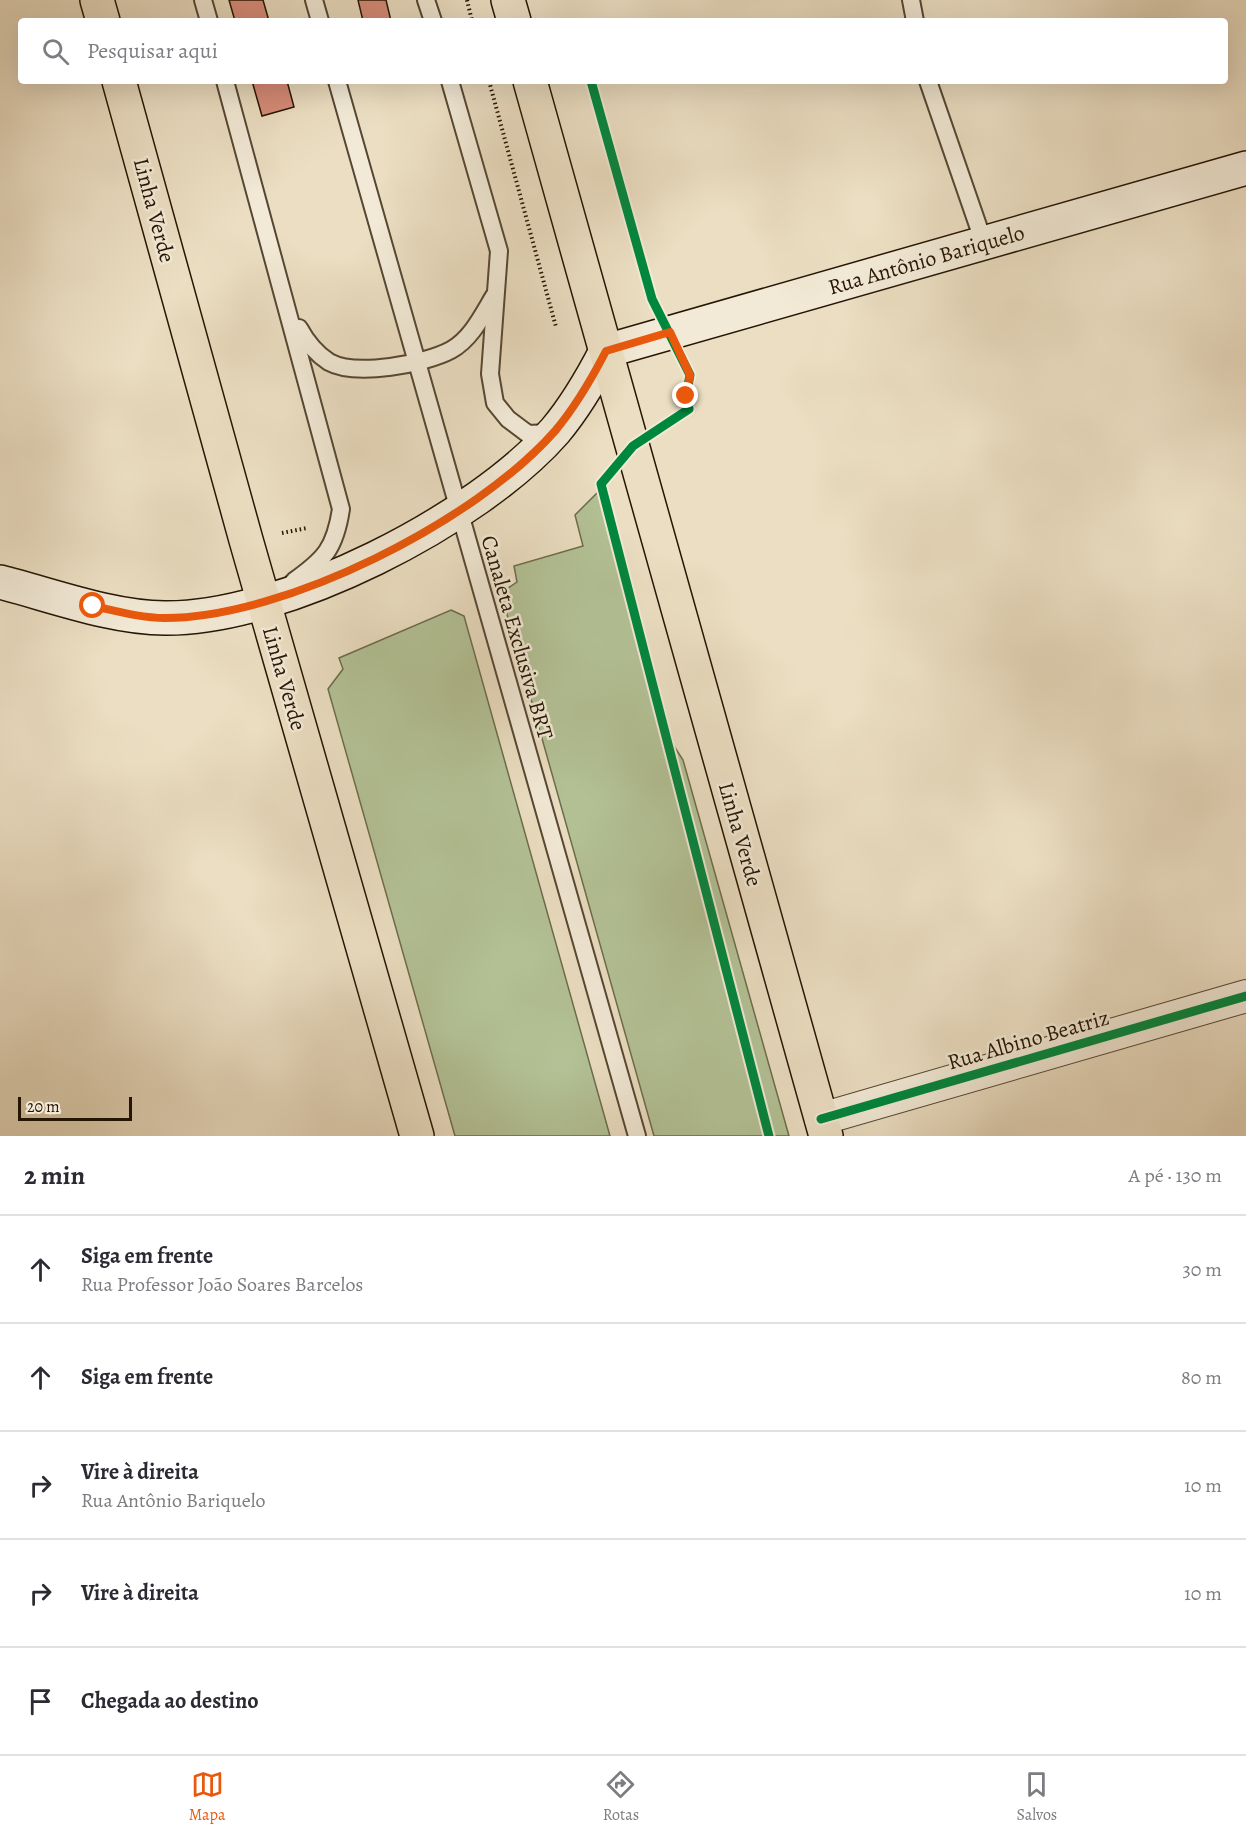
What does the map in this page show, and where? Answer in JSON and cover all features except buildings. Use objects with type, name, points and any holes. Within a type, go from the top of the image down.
[{"type":"highway","points":[[97,0],[102,18]]},
{"type":"highway","points":[[508,0],[512,18]]},
{"type":"highway","name":"Linha Verde","points":[[120,84],[246,540],[417,1136]]},
{"type":"highway","name":"Linha Verde","points":[[531,84],[823,1127]]},
{"type":"main road","name":"Rua Antônio Bariquelo","points":[[606,351],[1246,168]]},
{"type":"main road","points":[[0,582],[103,608],[164,618],[235,610],[264,602],[347,571],[405,543],[459,512],[507,475],[553,433],[579,402],[606,351]]},
{"type":"street","name":"Rua Albino Beatriz","points":[[823,1127],[1246,996]]},
{"type":"lane","points":[[203,0],[208,18]]},
{"type":"lane","points":[[314,0],[319,18]]},
{"type":"lane","points":[[426,0],[431,18]]},
{"type":"lane","points":[[910,0],[914,18]]},
{"type":"lane","points":[[226,84],[289,309],[341,509],[337,535],[322,561],[264,602]]},
{"type":"lane","name":"Canaleta Exclusiva BRT","points":[[338,84],[637,1136]]},
{"type":"lane","points":[[451,84],[499,251],[490,374],[495,403],[508,419],[528,434],[553,433]]},
{"type":"lane","points":[[929,84],[984,243]]},
{"type":"lane","points":[[289,309],[308,344],[331,363],[373,370],[418,362],[452,350],[474,329],[495,293]]},
{"type":"path","points":[[467,0],[471,18]]},
{"type":"path","points":[[490,84],[556,327]]},
{"type":"path","points":[[246,540],[310,527]]},
{"type":"green space","points":[[601,489],[660,724],[683,760],[789,1136],[654,1136],[501,593],[517,582],[514,566],[583,546],[575,515]]},
{"type":"green space","points":[[451,610],[464,616],[610,1136],[455,1136],[328,689],[343,669],[339,658]]},
{"type":"cycle path","points":[[592,84],[652,299],[690,375],[686,396],[689,409],[633,446],[601,484],[769,1136]]},
{"type":"cycle path","points":[[821,1119],[1246,996]]},
{"type":"route","points":[[93,606],[164,618],[235,610],[264,602],[347,571],[405,543],[459,512],[507,475],[553,433],[579,402],[606,351],[670,332],[690,375],[686,396]]}]
